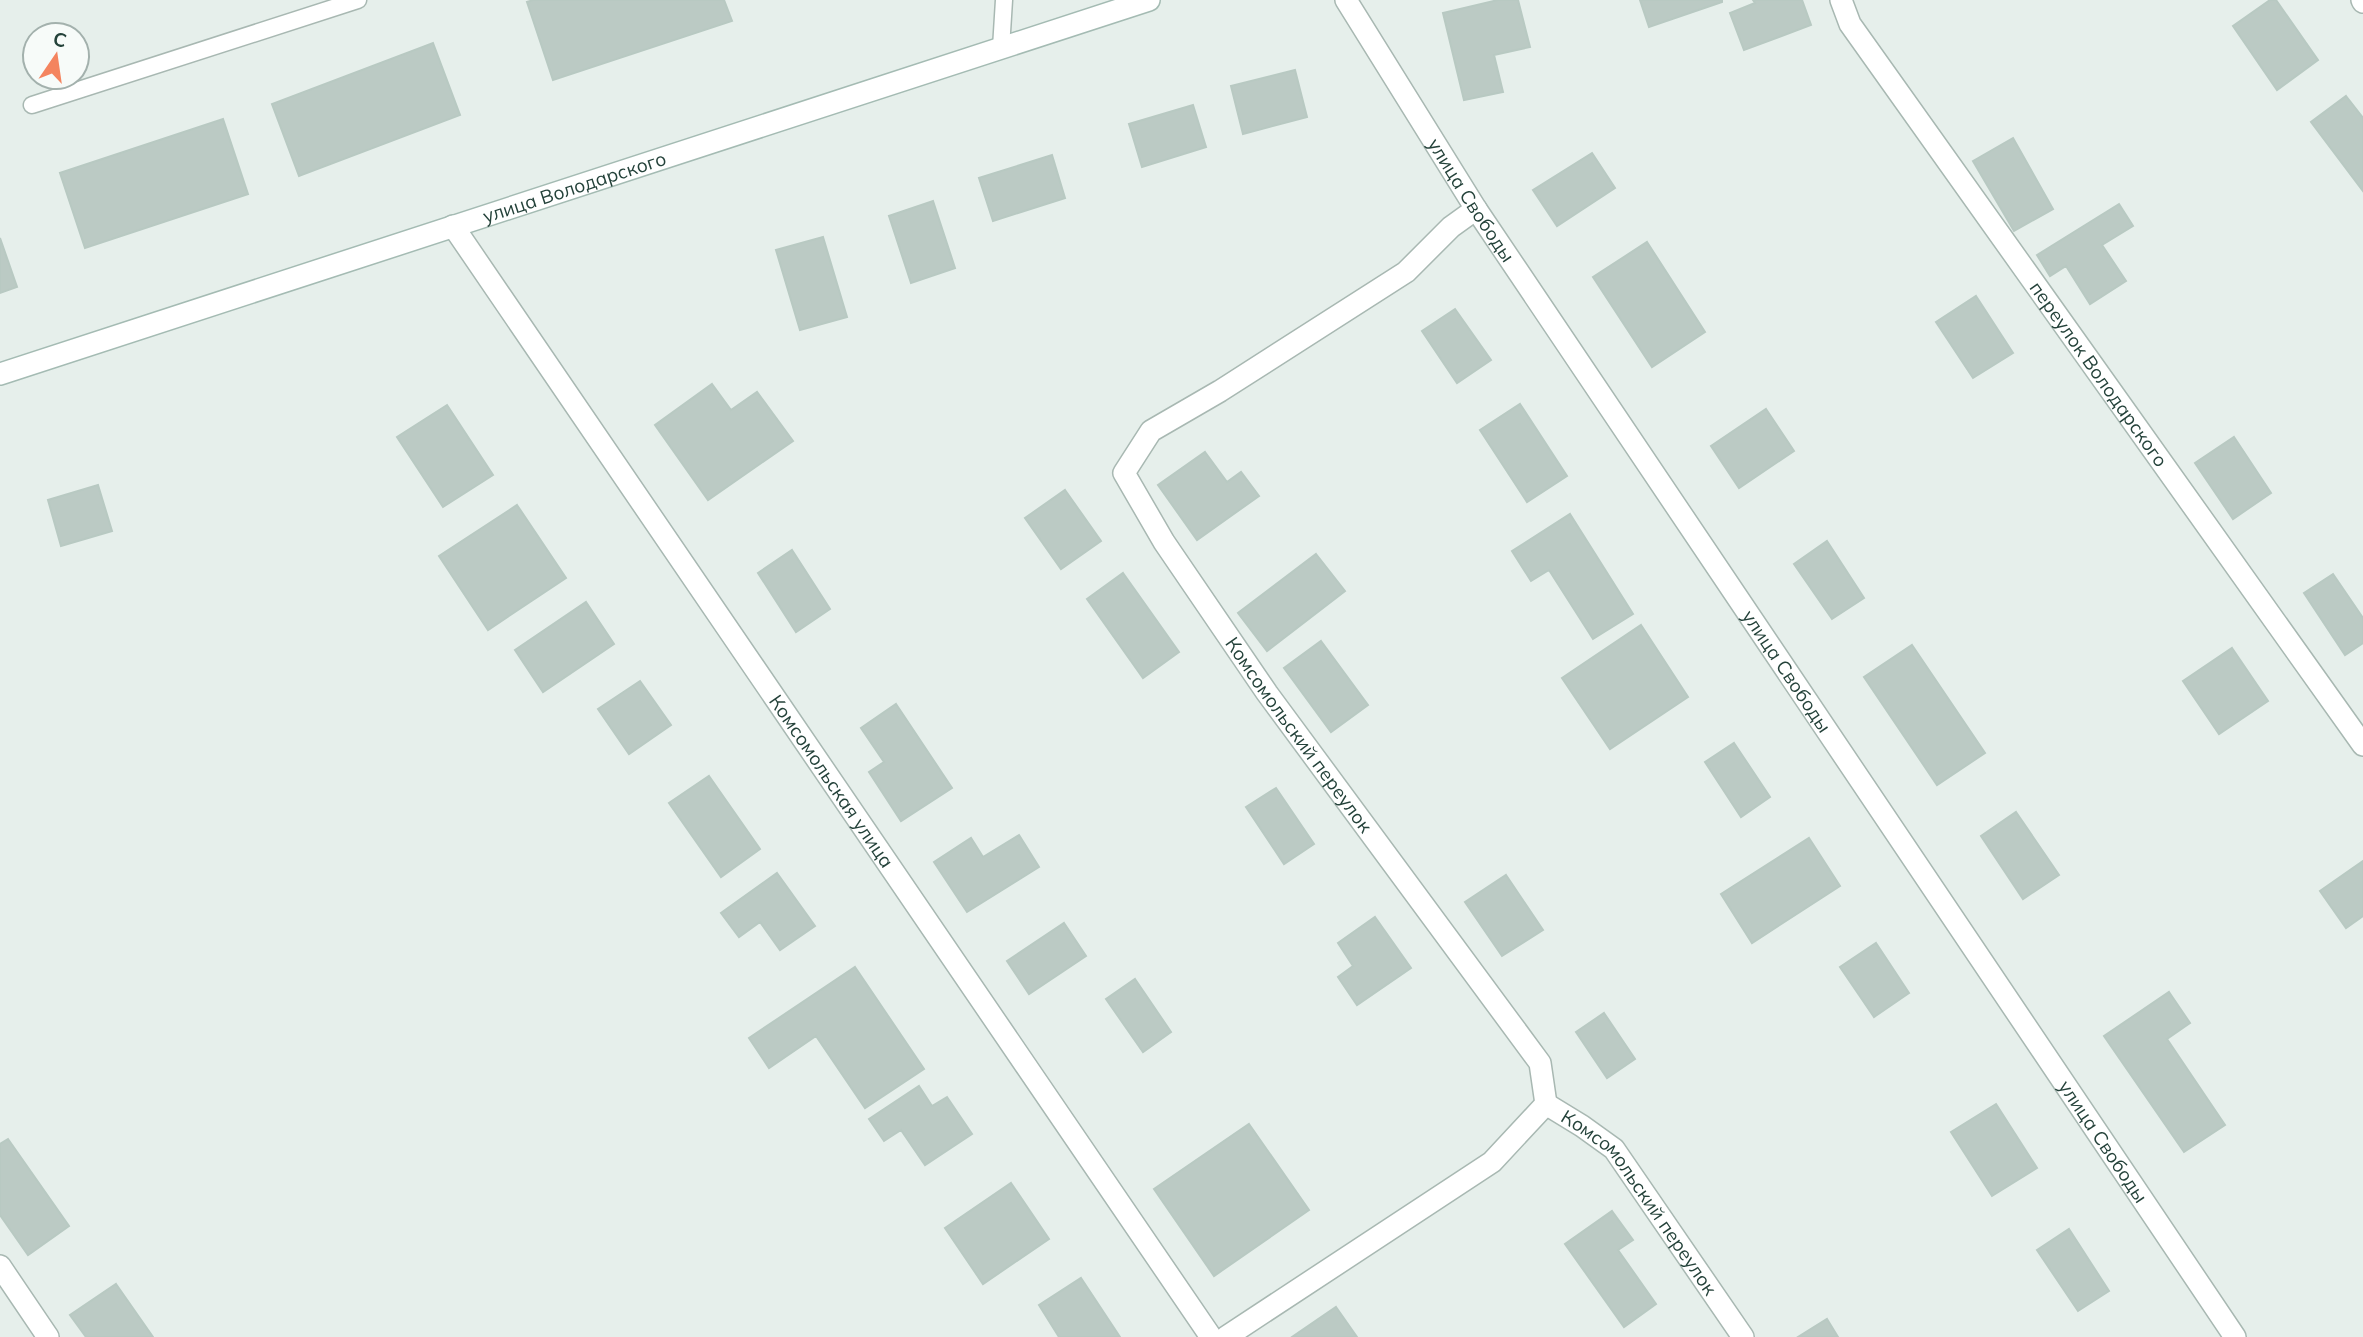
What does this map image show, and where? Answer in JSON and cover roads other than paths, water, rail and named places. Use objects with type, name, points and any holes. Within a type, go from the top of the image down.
[{"type":"street","name":"улица Володарского","points":[[0,374],[1149,0]]},
{"type":"street","name":"улица Свободы","points":[[1346,0],[1476,209],[2235,1337]]},
{"type":"street","name":"переулок Володарского","points":[[1842,0],[1850,24],[2363,745]]},
{"type":"street","name":"Комсомольский переулок","points":[[1476,209],[1451,226],[1406,272],[1220,391],[1151,431],[1124,473],[1164,542],[1267,693],[1540,1063],[1546,1104],[1614,1149],[1743,1337]]},
{"type":"street","name":"Комсомольская улица","points":[[453,226],[1211,1337]]},
{"type":"street","points":[[1226,1337],[1492,1162],[1546,1104]]},
{"type":"street","points":[[0,1266],[48,1337]]},
{"type":"lane","points":[[32,105],[358,0]]},
{"type":"lane","points":[[1001,48],[1004,0]]}]
